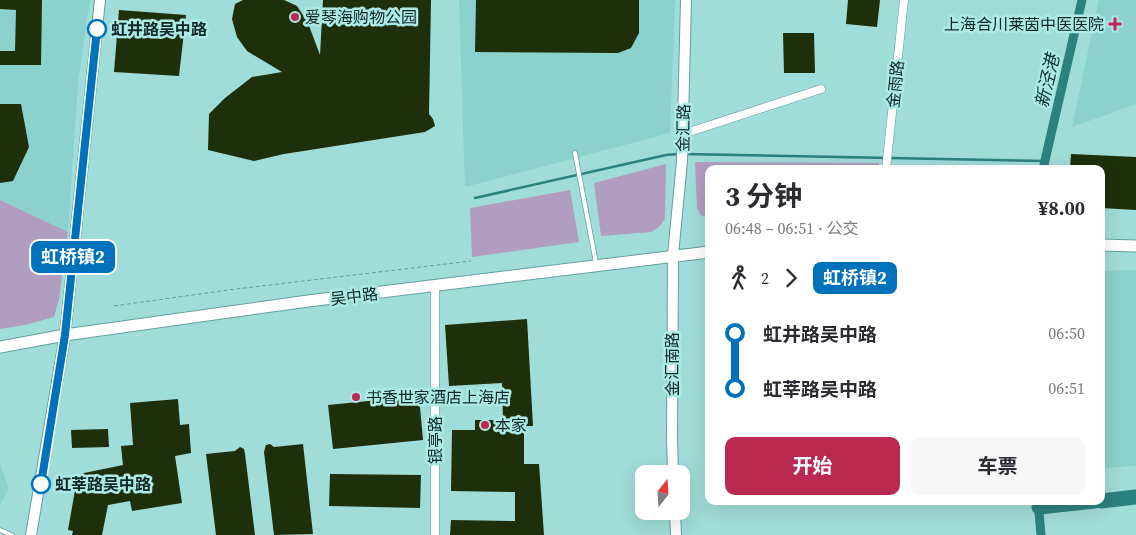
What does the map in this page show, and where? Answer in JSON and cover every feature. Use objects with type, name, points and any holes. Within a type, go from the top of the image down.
[{"type":"main road","points":[[1105,244],[1136,246]]},
{"type":"main road","name":"吴中路","points":[[0,347],[65,335],[298,303],[705,252]]},
{"type":"street","points":[[31,535],[65,335],[100,0]]},
{"type":"street","name":"金汇路","points":[[673,255],[682,161],[686,0]]},
{"type":"street","name":"金雨路","points":[[886,165],[904,0]]},
{"type":"street","points":[[683,138],[821,89]]},
{"type":"street","name":"金汇南路","points":[[673,255],[673,465]]},
{"type":"street","name":"银亭路","points":[[435,286],[435,535]]},
{"type":"street","points":[[675,520],[676,535]]},
{"type":"lane","points":[[575,153],[596,266]]},
{"type":"lane","points":[[0,530],[12,535]]},
{"type":"path","points":[[114,306],[228,290],[471,261]]},
{"type":"shaded area","points":[[0,0],[90,0],[78,82],[68,232],[0,200]]},
{"type":"shaded area","points":[[459,0],[675,0],[670,133],[465,187]]},
{"type":"shaded area","points":[[1099,0],[1136,0],[1136,104],[1072,127]]},
{"type":"shaded area","points":[[695,162],[879,163],[879,165],[705,165],[705,217],[701,215],[697,208]]},
{"type":"shaded area","points":[[666,164],[665,219],[659,227],[651,232],[601,236],[594,183]]},
{"type":"shaded area","points":[[570,190],[579,242],[472,257],[470,208]]},
{"type":"shaded area","points":[[0,200],[68,232],[59,299],[54,317],[25,325],[0,329]]},
{"type":"shaded area","points":[[1136,270],[1136,466],[1105,468],[1105,271]]},
{"type":"shaded area","points":[[0,463],[9,489],[0,505]]},
{"type":"building","points":[[0,0],[42,0],[41,65],[0,65],[0,51],[15,51],[16,10],[0,9]]},
{"type":"building","points":[[243,0],[284,0],[297,6],[308,23],[320,55],[323,0],[431,0],[429,114],[435,126],[425,132],[284,154],[254,161],[208,150],[209,114],[225,98],[252,77],[282,72],[247,51],[237,37],[232,19],[235,4]]},
{"type":"building","points":[[476,0],[639,0],[639,33],[631,48],[618,53],[475,52]]},
{"type":"building","points":[[848,0],[880,0],[877,27],[846,24]]},
{"type":"building","points":[[119,10],[186,15],[179,76],[114,72]]},
{"type":"building","points":[[783,33],[814,33],[815,73],[784,73]]},
{"type":"building","points":[[0,104],[21,104],[29,147],[13,181],[0,183]]},
{"type":"building","points":[[1071,154],[1136,157],[1136,210],[1105,208],[1105,165],[1070,165]]},
{"type":"building","points":[[527,319],[533,426],[524,426],[524,464],[539,464],[544,535],[450,535],[451,520],[515,521],[515,492],[451,491],[452,430],[475,430],[475,420],[503,420],[502,383],[449,386],[445,325]]},
{"type":"building","points":[[419,396],[423,440],[333,449],[328,405]]},
{"type":"building","points":[[178,399],[180,425],[189,424],[191,453],[175,456],[182,503],[132,511],[130,501],[108,505],[102,535],[72,535],[73,531],[68,530],[77,479],[84,473],[123,465],[121,446],[133,445],[130,403]]},
{"type":"building","points":[[108,429],[109,447],[72,448],[71,430]]},
{"type":"building","points":[[270,444],[274,447],[303,444],[313,534],[274,535],[264,452],[266,445]]},
{"type":"building","points":[[240,447],[244,449],[245,454],[255,535],[216,535],[206,454],[235,451]]},
{"type":"building","points":[[330,474],[421,475],[420,508],[329,506]]},
{"type":"waterway","name":"新泾港","points":[[1044,165],[1082,0]]},
{"type":"waterway","points":[[475,198],[666,155],[678,154]]},
{"type":"waterway","points":[[684,154],[1045,161]]},
{"type":"waterway","points":[[1105,501],[1136,497]]},
{"type":"waterway","name":"新泾港","points":[[1038,505],[1041,535]]},
{"type":"waterway","points":[[1039,507],[1058,505]]},
{"type":"bus line","name":"虹桥镇2","points":[[41,484],[65,335],[97,29]]},
{"type":"place","name":"爱琴海购物公园","points":[[295,17]]},
{"type":"place","name":"上海合川莱茵中医医院","points":[[1115,24]]},
{"type":"place","name":"虹井路吴中路","points":[[97,29]]},
{"type":"place","name":"书香世家酒店上海店","points":[[356,397]]},
{"type":"place","name":"本家","points":[[485,425]]},
{"type":"place","name":"虹莘路吴中路","points":[[41,484]]}]
